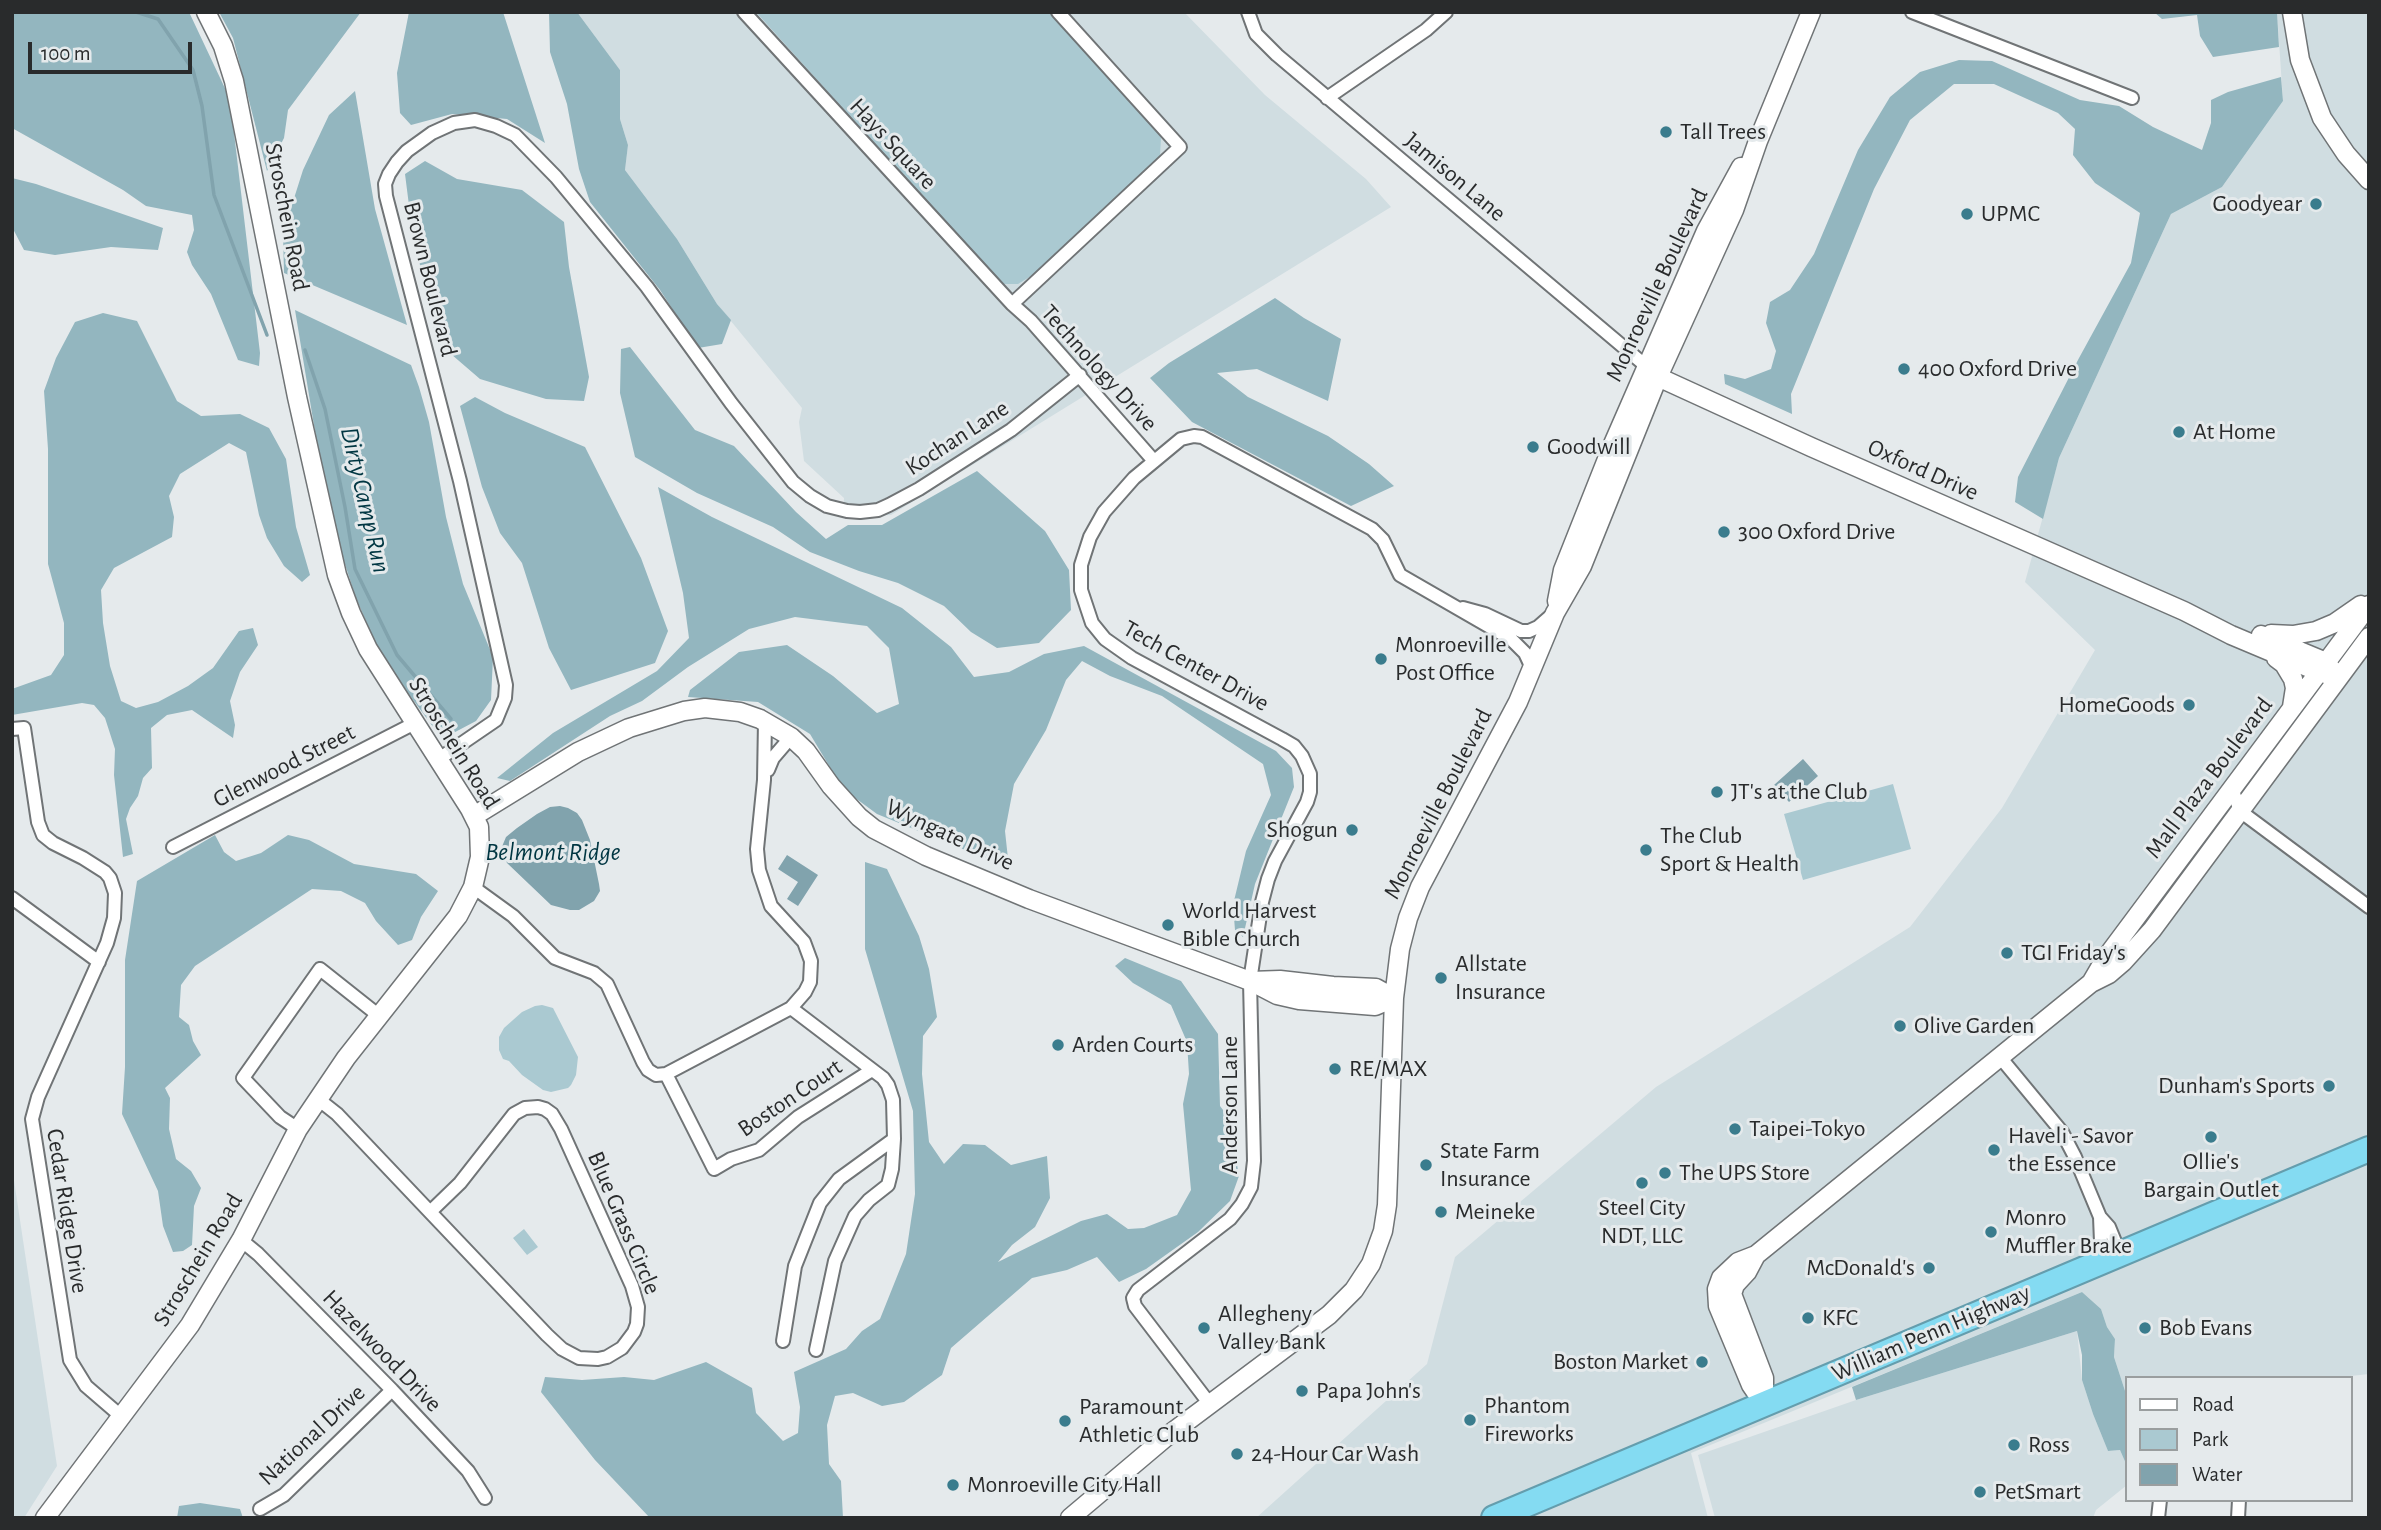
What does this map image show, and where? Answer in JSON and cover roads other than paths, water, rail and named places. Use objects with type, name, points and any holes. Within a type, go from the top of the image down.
[{"type":"highway","name":"William Penn Highway","points":[[1494,1518],[2369,1149]]},
{"type":"street","name":"Stroschein Road","points":[[45,1518],[190,1325],[241,1240],[298,1129],[318,1099],[378,1015],[446,933],[473,887],[481,846],[474,816],[364,642],[337,576],[302,424],[234,81],[223,46],[206,12]]},
{"type":"street","name":"Hays Square","points":[[744,12],[1012,304]]},
{"type":"street","points":[[1012,304],[1180,147],[1058,12]]},
{"type":"street","name":"Jamison Lane","points":[[1248,12],[1253,29],[1264,43],[1652,372]]},
{"type":"street","points":[[1326,98],[1426,30],[1446,12]]},
{"type":"street","name":"Monroeville Boulevard","points":[[1074,1517],[1099,1492],[1209,1403],[1329,1315],[1354,1290],[1371,1264],[1383,1231],[1387,1205],[1394,998],[1400,948],[1414,902],[1518,702],[1555,613],[1582,566],[1652,372],[1734,210],[1758,141],[1811,12]]},
{"type":"street","points":[[1912,12],[2132,98]]},
{"type":"street","points":[[2292,12],[2300,60],[2322,118],[2346,154],[2369,180]]},
{"type":"street","name":"Brown Boulevard","points":[[439,759],[496,720],[505,698],[506,685],[460,481],[386,196],[389,174],[397,162],[432,133],[454,123],[475,120],[496,125],[514,135],[556,177],[647,287],[793,482],[827,506],[847,511]]},
{"type":"street","name":"Technology Drive","points":[[1012,304],[1080,375],[1154,461]]},
{"type":"street","name":"Oxford Drive","points":[[1652,372],[1811,447],[2265,649],[2323,667]]},
{"type":"street","name":"Kochan Lane","points":[[847,511],[878,510],[919,489],[1011,430],[1080,375]]},
{"type":"street","name":"Tech Center Drive","points":[[1250,981],[1268,879],[1307,802],[1310,774],[1294,746],[1121,652],[1105,639],[1092,623],[1080,582],[1083,556],[1090,537],[1114,498],[1181,439],[1202,437],[1212,441],[1372,529],[1382,540],[1400,575],[1511,639],[1525,653],[1532,668]]},
{"type":"street","points":[[2237,626],[2270,634],[2305,634],[2335,624],[2369,598]]},
{"type":"street","name":"Mall Plaza Boulevard","points":[[2091,983],[2105,959],[2369,605]]},
{"type":"street","name":"Tech Center Drive","points":[[1453,606],[1485,614],[1521,631],[1538,627],[1555,613]]},
{"type":"street","name":"Oxford Drive","points":[[2184,611],[2237,626],[2323,667],[2338,678]]},
{"type":"street","name":"Mall Plaza Boulevard","points":[[1764,1404],[1764,1378],[1732,1294],[1735,1285],[1747,1272],[1756,1255],[2091,983],[2109,974],[2123,962],[2152,929],[2369,637]]},
{"type":"street","points":[[2265,649],[2284,664],[2293,679],[2295,688],[2291,710]]},
{"type":"street","name":"Wyngate Drive","points":[[474,816],[578,752],[649,720],[705,708],[740,712],[765,721],[791,737],[806,751],[845,803],[859,817],[894,840],[1029,899],[1250,981],[1277,995],[1299,1000],[1375,1006],[1394,998]]},
{"type":"street","points":[[473,887],[513,916],[555,958],[594,973],[607,984],[648,1070],[656,1076],[666,1074],[791,1008],[810,982],[811,961],[804,942],[771,906],[761,879],[757,849],[764,780],[765,721]]},
{"type":"street","name":"Glenwood Street","points":[[173,847],[415,723]]},
{"type":"street","name":"Cedar Ridge Drive","points":[[12,729],[24,727],[38,822],[43,835],[104,872],[113,884],[114,918],[99,962],[38,1097],[33,1114],[33,1131],[70,1360],[86,1387],[122,1417]]},
{"type":"street","points":[[764,780],[773,758],[791,737]]},
{"type":"street","points":[[2232,788],[2239,811],[2369,907]]},
{"type":"street","points":[[12,898],[99,962]]},
{"type":"street","points":[[298,1129],[280,1117],[243,1077],[320,969],[378,1015]]},
{"type":"street","name":"Anderson Lane","points":[[1209,1403],[1135,1306],[1133,1298],[1138,1290],[1220,1229],[1237,1212],[1247,1196],[1254,1161],[1250,981]]},
{"type":"street","points":[[791,1008],[883,1078],[891,1091],[894,1139],[888,1185],[855,1216],[835,1261],[816,1350]]},
{"type":"street","points":[[2000,1057],[2067,1140],[2120,1254]]},
{"type":"street","name":"Boston Court","points":[[666,1074],[714,1169],[731,1159],[759,1150],[807,1111],[872,1070]]},
{"type":"street","name":"Blue Grass Circle","points":[[318,1099],[337,1114],[430,1212],[547,1335],[570,1355],[589,1359],[607,1357],[629,1340],[637,1324],[637,1297],[561,1129],[552,1114],[545,1109],[526,1108],[514,1114],[460,1183],[430,1212]]},
{"type":"street","points":[[783,1341],[795,1266],[820,1203],[839,1179],[894,1139]]},
{"type":"street","points":[[2095,1264],[2101,1242],[2101,1217]]},
{"type":"street","name":"Hazelwood Drive","points":[[241,1240],[392,1390],[468,1471],[485,1498]]},
{"type":"street","name":"National Drive","points":[[260,1509],[284,1495],[392,1390]]},
{"type":"water","points":[[1803,759],[1818,776],[1789,802],[1774,785]]},
{"type":"water","name":"Belmont Ridge","points":[[560,806],[577,813],[582,820],[590,840],[599,884],[600,891],[594,901],[579,910],[551,905],[507,863],[501,849],[506,837],[517,828],[550,807]]},
{"type":"water","points":[[787,855],[818,875],[798,906],[787,899],[798,882],[778,869]]},
{"type":"waterway","name":"Dirty Camp Run","points":[[136,12],[158,19],[193,70],[202,106],[214,195],[267,335]]},
{"type":"waterway","name":"Dirty Camp Run","points":[[305,350],[325,409],[355,569],[397,655],[451,719]]},
{"type":"place","name":"Tall Trees","points":[[1666,132]]},
{"type":"place","name":"Goodyear","points":[[2316,204]]},
{"type":"place","name":"UPMC","points":[[1967,214]]},
{"type":"place","name":"400 Oxford Drive","points":[[1904,369]]},
{"type":"place","name":"At Home","points":[[2179,432]]},
{"type":"place","name":"Goodwill","points":[[1533,447]]},
{"type":"place","name":"300 Oxford Drive","points":[[1724,532]]},
{"type":"place","name":"Monroeville Post Office","points":[[1381,659]]},
{"type":"place","name":"HomeGoods","points":[[2189,705]]},
{"type":"place","name":"JT's at the Club","points":[[1717,792]]},
{"type":"place","name":"Shogun","points":[[1352,830]]},
{"type":"place","name":"The Club Sport & Health","points":[[1646,850]]},
{"type":"place","name":"World Harvest Bible Church","points":[[1168,925]]},
{"type":"place","name":"TGI Friday's","points":[[2007,953]]},
{"type":"place","name":"Allstate Insurance","points":[[1441,978]]},
{"type":"place","name":"Olive Garden","points":[[1900,1026]]},
{"type":"place","name":"Arden Courts","points":[[1058,1045]]},
{"type":"place","name":"RE/MAX","points":[[1335,1069]]},
{"type":"place","name":"Dunham's Sports","points":[[2329,1086]]},
{"type":"place","name":"Taipei-Tokyo","points":[[1735,1129]]},
{"type":"place","name":"Ollie's Bargain Outlet","points":[[2211,1137]]},
{"type":"place","name":"Haveli - Savor the Essence","points":[[1994,1150]]},
{"type":"place","name":"State Farm Insurance","points":[[1426,1165]]},
{"type":"place","name":"The UPS Store","points":[[1665,1173]]},
{"type":"place","name":"Steel City NDT, LLC","points":[[1642,1183]]},
{"type":"place","name":"Meineke","points":[[1441,1212]]},
{"type":"place","name":"Monro Muffler Brake","points":[[1991,1232]]},
{"type":"place","name":"McDonald's","points":[[1929,1268]]},
{"type":"place","name":"KFC","points":[[1808,1318]]},
{"type":"place","name":"Allegheny Valley Bank","points":[[1204,1328]]},
{"type":"place","name":"Bob Evans","points":[[2145,1328]]},
{"type":"place","name":"Boston Market","points":[[1702,1362]]},
{"type":"place","name":"Papa John's","points":[[1302,1391]]},
{"type":"place","name":"Phantom Fireworks","points":[[1470,1420]]},
{"type":"place","name":"Paramount Athletic Club","points":[[1065,1421]]},
{"type":"place","name":"Ross","points":[[2014,1445]]},
{"type":"place","name":"24-Hour Car Wash","points":[[1237,1454]]},
{"type":"place","name":"Monroeville City Hall","points":[[953,1485]]},
{"type":"place","name":"PetSmart","points":[[1980,1492]]}]
